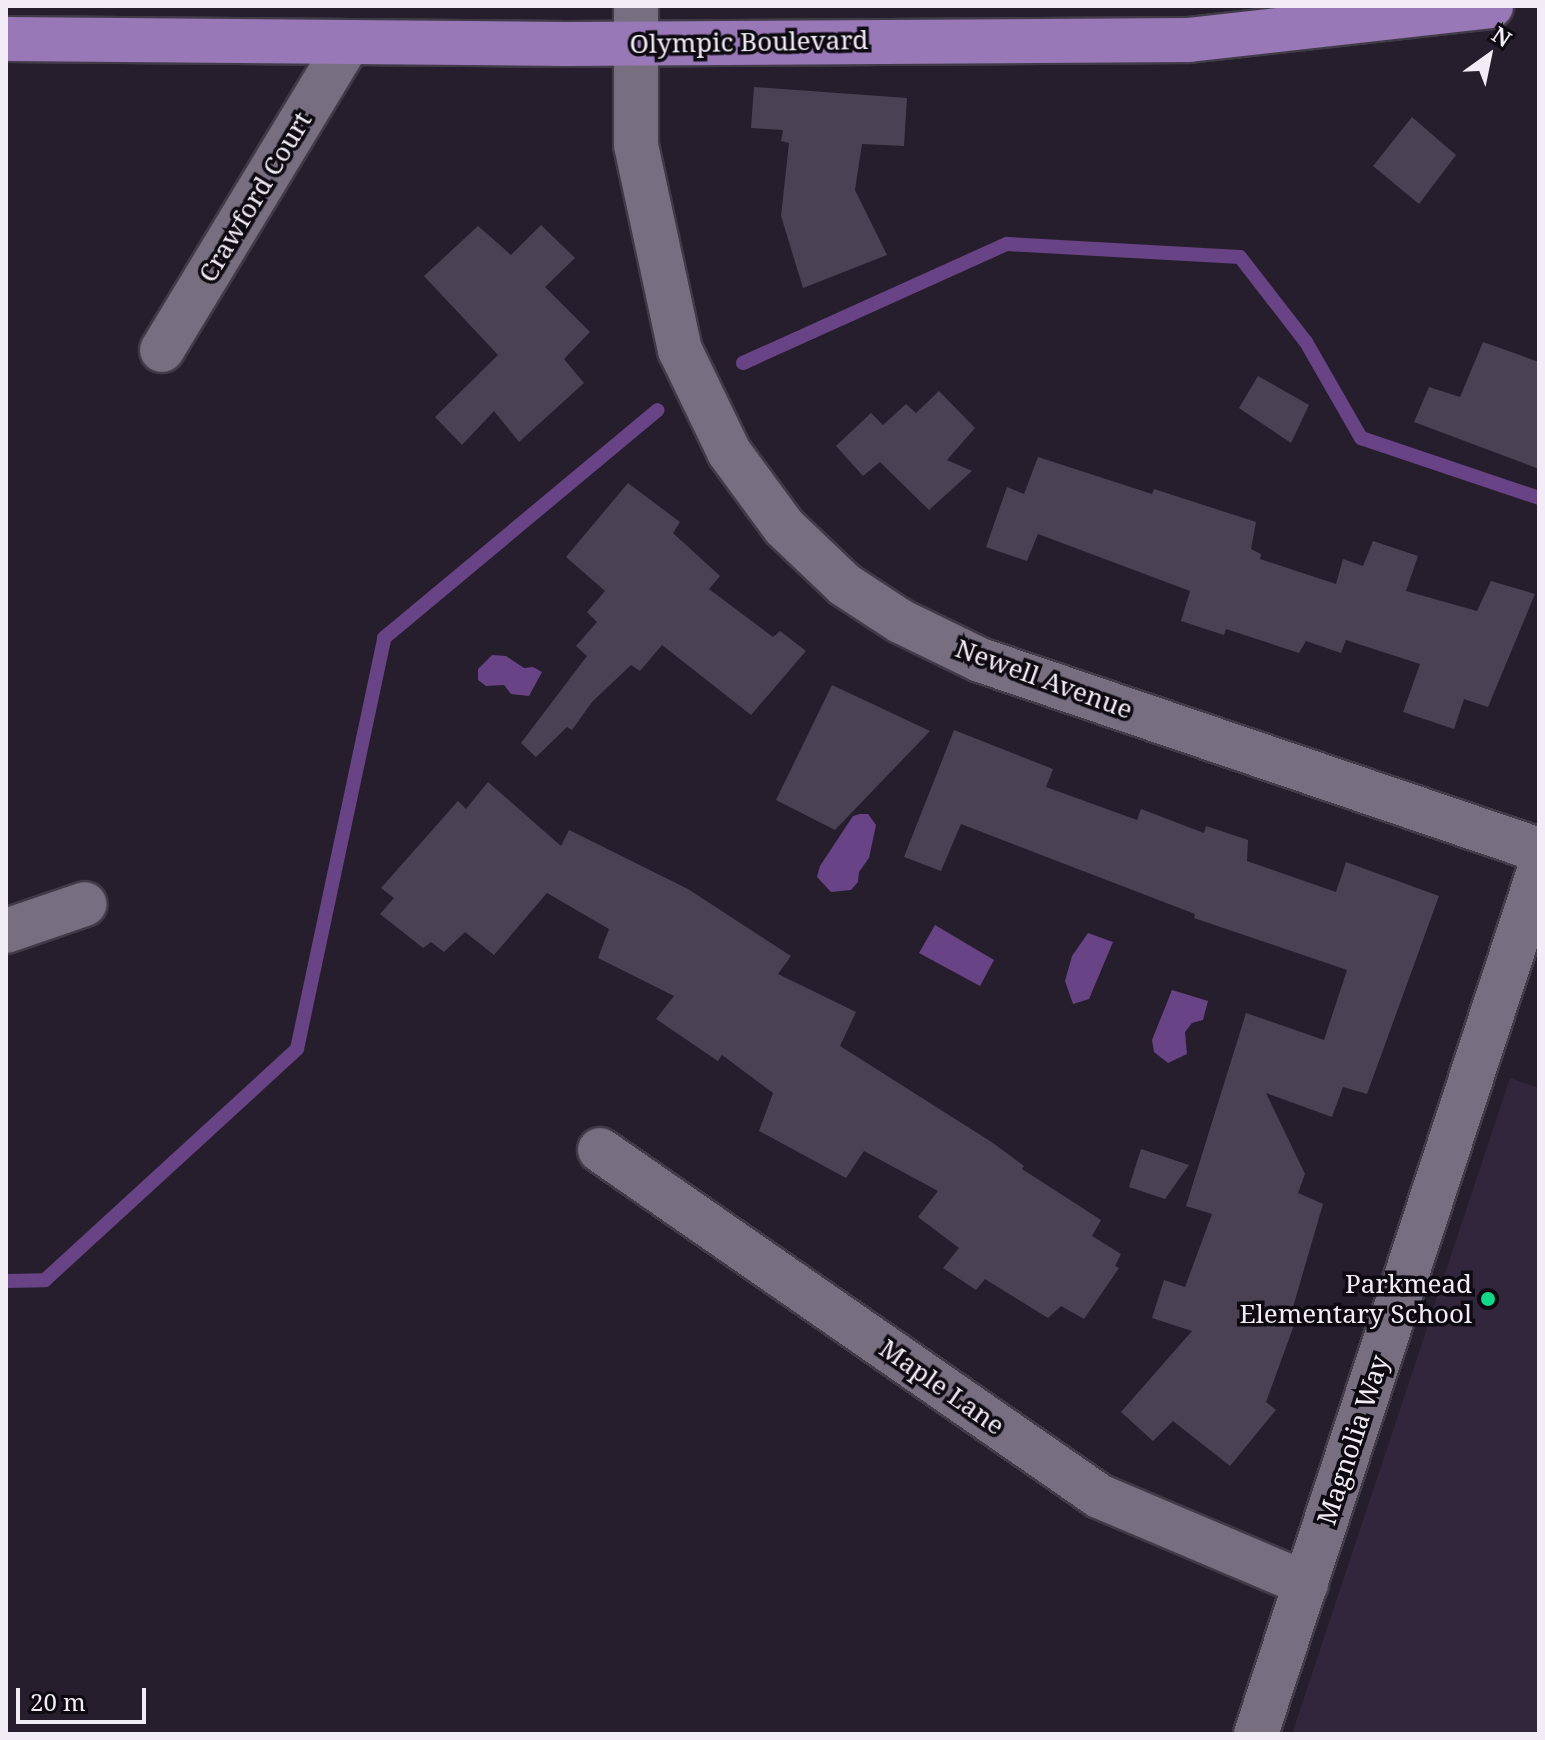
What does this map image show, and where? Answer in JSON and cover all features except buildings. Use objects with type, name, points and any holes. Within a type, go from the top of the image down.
[{"type":"main road","name":"Olympic Boulevard","points":[[6,39],[348,43],[636,24],[1189,40],[1491,6]]},
{"type":"street","name":"Newell Avenue","points":[[636,24],[636,145],[680,350],[729,452],[784,527],[845,585],[900,621],[980,660],[1539,850]]},
{"type":"street","name":"Crawford Court","points":[[162,350],[348,43]]},
{"type":"street","name":"Magnolia Way","points":[[1256,1734],[1539,871]]},
{"type":"street","points":[[6,931],[85,904]]},
{"type":"street","name":"Maple Lane","points":[[600,1150],[1099,1496],[1306,1584]]},
{"type":"shaded area","points":[[492,655],[506,656],[524,668],[533,667],[542,672],[529,696],[511,694],[504,685],[486,686],[478,680],[478,669]]},
{"type":"shaded area","points":[[868,814],[876,825],[869,858],[851,890],[831,892],[817,877],[820,866],[853,816]]},
{"type":"shaded area","points":[[935,925],[994,960],[980,986],[919,953]]},
{"type":"shaded area","points":[[1088,933],[1113,942],[1089,999],[1073,1004],[1065,981],[1072,956]]},
{"type":"shaded area","points":[[1172,990],[1208,1001],[1203,1020],[1192,1023],[1185,1032],[1187,1054],[1168,1063],[1154,1052],[1152,1040]]},
{"type":"shaded area","name":"Parkmead Elementary School","points":[[1510,1078],[1539,1088],[1539,1734],[1292,1734]]},
{"type":"waterway","points":[[743,363],[1007,244],[1240,257],[1306,342],[1361,438],[1539,498]]},
{"type":"waterway","points":[[6,1281],[45,1280],[297,1049],[384,638],[658,410]]},
{"type":"place","name":"Parkmead Elementary School","points":[[1488,1299]]}]
